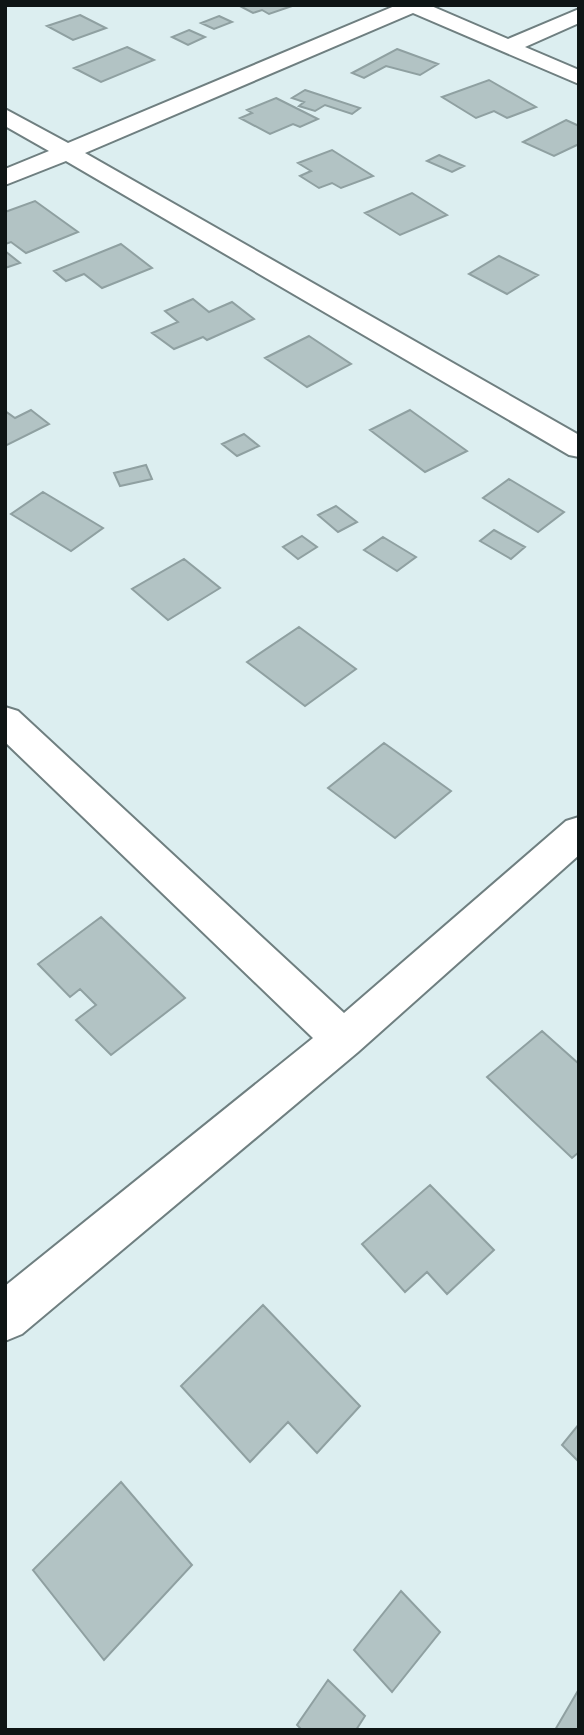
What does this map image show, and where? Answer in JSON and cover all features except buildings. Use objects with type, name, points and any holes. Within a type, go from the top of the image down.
[{"type":"street","points":[[5,178],[413,6],[579,78]]},
{"type":"street","points":[[508,47],[579,15]]},
{"type":"street","points":[[5,116],[579,448]]},
{"type":"street","points":[[5,720],[343,1039]]},
{"type":"street","points":[[5,1317],[343,1039],[579,832]]}]
